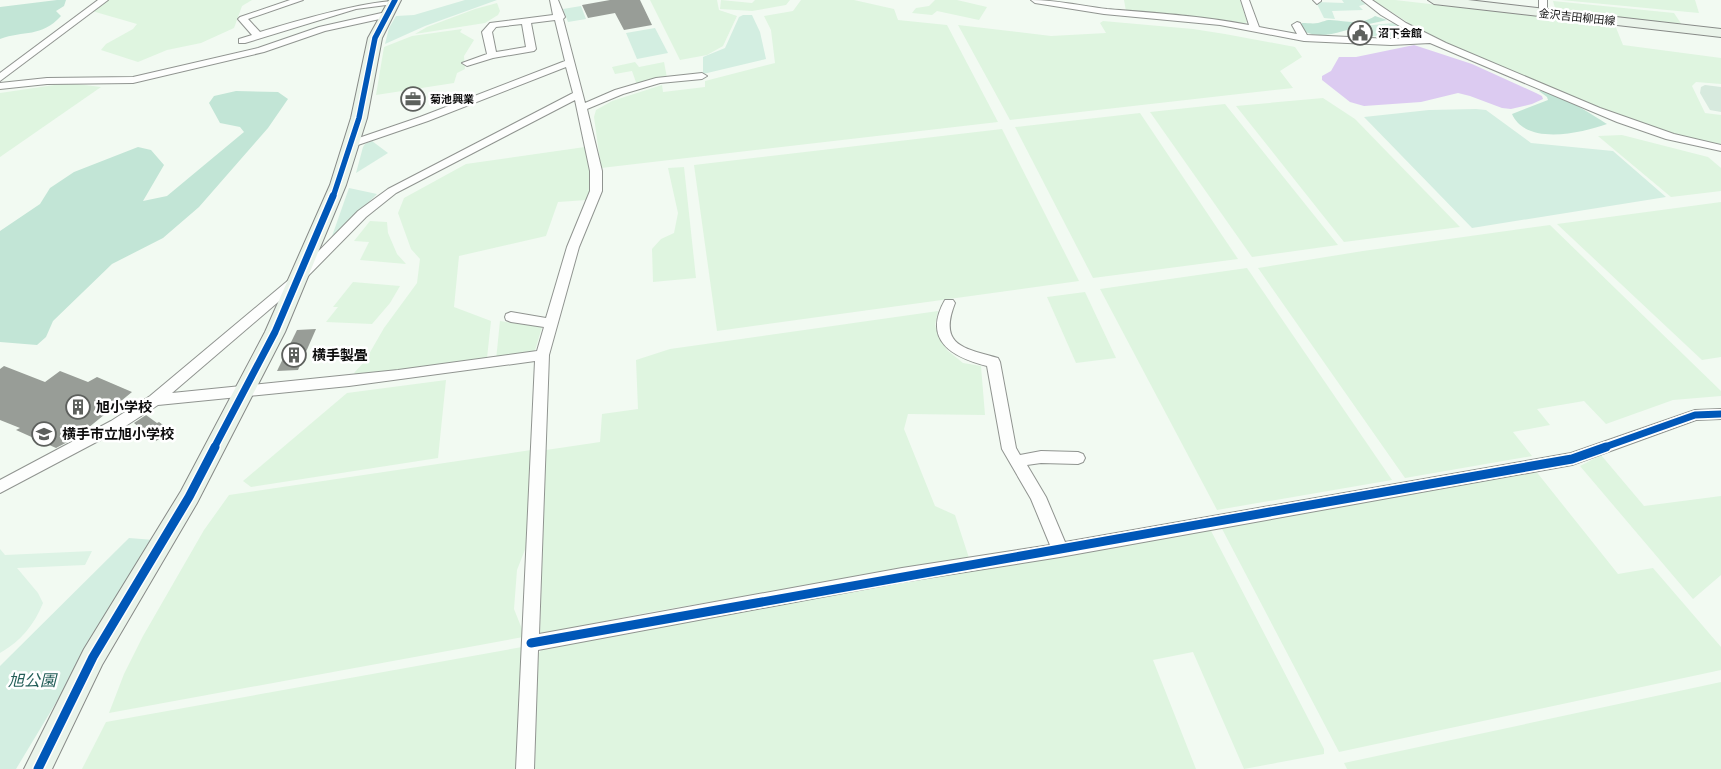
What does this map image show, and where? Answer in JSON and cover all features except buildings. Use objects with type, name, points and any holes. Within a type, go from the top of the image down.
[{"type":"street","points":[[0,78],[104,0]]},
{"type":"street","points":[[258,36],[244,19],[299,0]]},
{"type":"street","points":[[332,0],[342,10]]},
{"type":"street","points":[[525,769],[542,355],[573,247],[596,191],[596,171],[560,17],[554,0]]},
{"type":"street","points":[[1035,0],[1104,10],[1196,19],[1304,38],[1391,42],[1429,40]]},
{"type":"street","points":[[1246,0],[1255,28]]},
{"type":"street","points":[[1366,0],[1429,40],[1629,124],[1671,137],[1721,148]]},
{"type":"street","name":"金沢吉田柳田線","points":[[1434,0],[1544,7],[1721,33]]},
{"type":"street","points":[[242,41],[342,10],[374,2],[394,1]]},
{"type":"street","points":[[38,769],[93,657],[189,497],[246,392],[301,276],[338,184],[351,144],[375,38],[394,1]]},
{"type":"street","points":[[0,86],[47,81],[133,80],[261,50],[322,29],[386,15]]},
{"type":"street","points":[[492,56],[487,32],[492,25],[560,17]]},
{"type":"street","points":[[467,63],[530,49],[526,22]]},
{"type":"street","points":[[1297,24],[1304,38]]},
{"type":"street","points":[[351,144],[424,119],[570,62]]},
{"type":"street","points":[[582,108],[619,92],[660,80],[702,76]]},
{"type":"street","points":[[0,487],[116,425],[155,400],[301,276],[362,214],[392,191],[578,94]]},
{"type":"street","points":[[949,304],[942,320],[943,330],[952,345],[973,358],[993,362],[1008,449],[1038,497],[1060,550]]},
{"type":"street","points":[[512,317],[551,323]]},
{"type":"street","points":[[155,400],[363,380],[542,355]]},
{"type":"street","points":[[531,643],[902,575],[1060,550],[1572,459],[1695,415],[1721,414]]},
{"type":"street","points":[[1017,461],[1041,457],[1078,458]]},
{"type":"green space","points":[[66,0],[64,6],[56,11],[61,16],[54,23],[39,31],[0,39],[0,7]]},
{"type":"green space","points":[[105,0],[252,0],[242,6],[234,28],[201,43],[167,50],[138,62],[101,50],[106,44],[133,29],[137,24],[92,11]]},
{"type":"green space","points":[[465,0],[497,0],[425,26],[385,44],[389,28],[396,16],[414,15]]},
{"type":"green space","points":[[650,0],[717,0],[719,10],[737,16],[723,46],[707,55],[680,60]]},
{"type":"green space","points":[[721,0],[752,3],[755,0],[790,0],[786,5],[752,11],[720,9]]},
{"type":"green space","points":[[801,0],[854,0],[894,9],[898,20],[947,25],[998,122],[601,168],[594,117],[596,110],[612,101],[662,85],[663,92],[705,87],[705,81],[775,63],[771,30],[764,16],[793,11]]},
{"type":"green space","points":[[935,0],[957,0],[987,7],[979,20],[937,11],[932,15],[912,13],[916,8],[929,6]]},
{"type":"green space","points":[[1124,0],[1240,0],[1247,22],[1243,24],[1188,16],[1126,11]]},
{"type":"green space","points":[[1342,0],[1360,0],[1366,4],[1359,6],[1363,10],[1332,11],[1335,19],[1324,18],[1316,2],[1344,3]]},
{"type":"green space","points":[[1373,0],[1395,0],[1615,25],[1623,45],[1721,58],[1721,84],[1696,82],[1692,86],[1705,113],[1721,115],[1721,144],[1693,140],[1624,119],[1453,47],[1421,31]]},
{"type":"green space","points":[[1561,0],[1695,0],[1699,13]]},
{"type":"green space","points":[[1553,1],[1674,13],[1682,25],[1567,12],[1555,8]]},
{"type":"green space","points":[[497,3],[500,11],[498,15],[485,23],[415,34],[427,27]]},
{"type":"green space","points":[[581,6],[586,19],[568,22],[563,9]]},
{"type":"green space","points":[[752,15],[760,32],[766,59],[703,74],[703,57],[725,48],[739,17]]},
{"type":"green space","points":[[1375,16],[1387,20],[1327,35],[1305,32],[1301,25],[1302,23],[1316,23],[1328,20],[1358,22]]},
{"type":"green space","points":[[1103,21],[1193,29],[1225,34],[1295,47],[1302,57],[1280,71],[1293,88],[1010,120],[958,25],[1051,36],[1106,33],[1100,23]]},
{"type":"green space","points":[[1394,23],[1411,32],[1412,37],[1368,36],[1362,26]]},
{"type":"green space","points":[[655,28],[668,53],[637,59],[626,33]]},
{"type":"green space","points":[[462,29],[460,32],[474,40],[464,56],[465,69],[457,73],[454,83],[376,95],[384,47],[412,36]]},
{"type":"green space","points":[[635,62],[639,67],[664,62],[667,78],[637,85],[632,71],[615,74],[612,67]]},
{"type":"green space","points":[[68,83],[101,87],[0,157],[0,93]]},
{"type":"green space","points":[[1705,85],[1721,87],[1721,112],[1710,110],[1700,93],[1701,87]]},
{"type":"green space","points":[[236,91],[278,92],[288,99],[268,128],[199,207],[163,238],[112,264],[53,321],[46,337],[37,345],[0,342],[0,231],[40,204],[50,188],[74,172],[138,147],[151,150],[164,165],[143,201],[167,196],[244,132],[240,127],[220,123],[209,103],[214,96]]},
{"type":"green space","points":[[1539,91],[1554,94],[1584,109],[1607,124],[1570,133],[1542,134],[1529,130],[1519,124],[1512,114],[1548,100]]},
{"type":"green space","points":[[1323,98],[1355,119],[1460,227],[1344,242],[1236,106]]},
{"type":"green space","points":[[1225,104],[1338,245],[1252,257],[1150,112]]},
{"type":"green space","points":[[1429,110],[1486,110],[1531,143],[1613,151],[1666,197],[1472,228],[1364,117]]},
{"type":"green space","points":[[1140,113],[1238,259],[1093,278],[1015,127]]},
{"type":"green space","points":[[1002,129],[1079,281],[717,331],[694,165]]},
{"type":"green space","points":[[1622,135],[1708,157],[1721,168],[1721,191],[1671,197],[1598,136]]},
{"type":"green space","points":[[372,141],[388,153],[356,173],[363,147]]},
{"type":"green space","points":[[585,147],[592,187],[587,200],[558,202],[546,236],[459,256],[454,307],[491,321],[487,358],[359,376],[354,373],[365,361],[384,328],[417,283],[420,259],[411,249],[398,213],[404,198],[466,164]]},
{"type":"green space","points":[[684,167],[696,278],[653,282],[652,249],[661,239],[674,233],[678,213],[668,168]]},
{"type":"green space","points":[[349,188],[377,194],[331,239]]},
{"type":"green space","points":[[1721,202],[1721,357],[1702,360],[1557,224]]},
{"type":"green space","points":[[370,221],[387,222],[388,233],[397,254],[406,264],[360,260],[369,242],[354,241]]},
{"type":"green space","points":[[1550,225],[1721,391],[1721,396],[1673,400],[1606,424],[1584,401],[1537,409],[1550,425],[1513,432],[1532,456],[1405,478],[1258,268],[1363,251]]},
{"type":"green space","points":[[1247,268],[1392,480],[1217,510],[1100,289]]},
{"type":"green space","points":[[353,282],[400,286],[390,303],[372,324],[326,322],[338,307],[333,307]]},
{"type":"green space","points":[[1085,292],[1116,358],[1076,363],[1047,297]]},
{"type":"green space","points":[[938,311],[935,325],[938,335],[947,350],[963,363],[981,366],[985,415],[908,414],[904,429],[935,506],[955,515],[969,558],[651,612],[540,634],[546,450],[600,442],[602,414],[638,409],[636,360],[670,349]]},
{"type":"green space","points":[[500,321],[542,327],[534,354],[496,360]]},
{"type":"green space","points":[[446,380],[438,458],[251,487],[243,481],[347,393]]},
{"type":"green space","points":[[531,450],[528,542],[517,570],[514,609],[522,629],[525,629],[523,637],[109,713],[124,674],[143,636],[204,530],[229,495]]},
{"type":"green space","points":[[1601,455],[1644,506],[1721,496],[1721,575],[1693,599],[1580,466]]},
{"type":"green space","points":[[1535,470],[1618,574],[1653,568],[1721,647],[1721,670],[1339,752],[1220,525]]},
{"type":"green space","points":[[1209,527],[1324,749],[1324,754],[1244,769],[1193,652],[1153,660],[1196,769],[535,769],[538,654],[545,646]]},
{"type":"green space","name":"旭公園","points":[[129,538],[154,540],[16,769],[0,769],[0,666]]},
{"type":"green space","points":[[0,549],[5,555],[92,551],[85,565],[17,568],[38,593],[43,603],[26,632],[0,653]]},
{"type":"green space","points":[[522,647],[518,769],[82,769],[106,722]]},
{"type":"green space","points":[[1721,682],[1721,769],[1347,769],[1344,763]]},
{"type":"shaded area","points":[[1414,45],[1472,64],[1536,93],[1542,96],[1543,99],[1511,109],[1502,108],[1458,93],[1421,102],[1364,106],[1350,102],[1322,80],[1322,76],[1331,71],[1339,57],[1356,57]]},
{"type":"cycle path","points":[[38,769],[93,657],[189,497],[275,332],[338,185],[359,118],[375,38],[395,0]]},
{"type":"cycle path","points":[[531,643],[902,575],[1060,550],[1572,459],[1695,415],[1721,414]]},
{"type":"place","name":"沼下会館","points":[[1360,33]]},
{"type":"place","name":"菊池興業","points":[[413,99]]},
{"type":"place","name":"横手製畳","points":[[294,355]]},
{"type":"place","name":"旭小学校","points":[[78,407]]},
{"type":"place","name":"横手市立旭小学校","points":[[44,434]]}]
